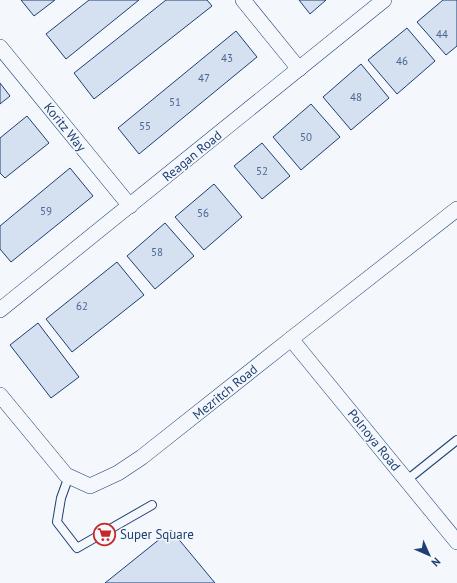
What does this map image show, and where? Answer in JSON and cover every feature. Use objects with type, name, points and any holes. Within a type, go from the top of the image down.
[{"type":"street","points":[[244,0],[299,69]]},
{"type":"street","name":"Reagan Road","points":[[0,310],[384,0]]},
{"type":"street","name":"Koritz Way","points":[[0,47],[130,206]]},
{"type":"street","name":"Mezritch Road","points":[[0,395],[66,475],[90,486],[118,473],[142,457],[457,209]]},
{"type":"street","name":"Polnoya Road","points":[[291,339],[457,542]]},
{"type":"lane","points":[[407,480],[457,440]]},
{"type":"lane","points":[[69,476],[61,498],[57,522],[77,548],[152,505]]},
{"type":"building","points":[[21,0],[55,0],[34,16]]},
{"type":"building","points":[[89,0],[139,0],[66,59],[46,34]]},
{"type":"building","points":[[166,0],[207,0],[212,6],[94,99],[74,73]]},
{"type":"building","points":[[299,0],[326,0],[310,14]]},
{"type":"building","points":[[443,0],[457,0],[457,46],[446,55],[417,22]]},
{"type":"building","points":[[407,28],[435,61],[397,94],[368,60]]},
{"type":"building","points":[[236,31],[257,57],[139,154],[118,128]]},
{"type":"building","points":[[361,64],[389,98],[351,130],[323,97]]},
{"type":"building","points":[[0,83],[10,96],[0,104]]},
{"type":"building","points":[[311,104],[340,137],[301,170],[273,137]]},
{"type":"building","points":[[27,116],[49,143],[5,178],[0,173],[0,138]]},
{"type":"building","points":[[262,143],[290,176],[262,199],[234,166]]},
{"type":"building","points":[[70,168],[93,196],[11,262],[0,249],[0,226]]},
{"type":"building","points":[[214,184],[242,217],[204,250],[175,217]]},
{"type":"building","points":[[165,223],[194,256],[155,289],[127,256]]},
{"type":"building","points":[[117,262],[144,295],[72,352],[46,319]]},
{"type":"building","points":[[38,323],[79,377],[51,398],[10,345]]},
{"type":"building","points":[[171,530],[215,583],[105,583]]},
{"type":"place","name":"Super Square","points":[[105,534]]}]
